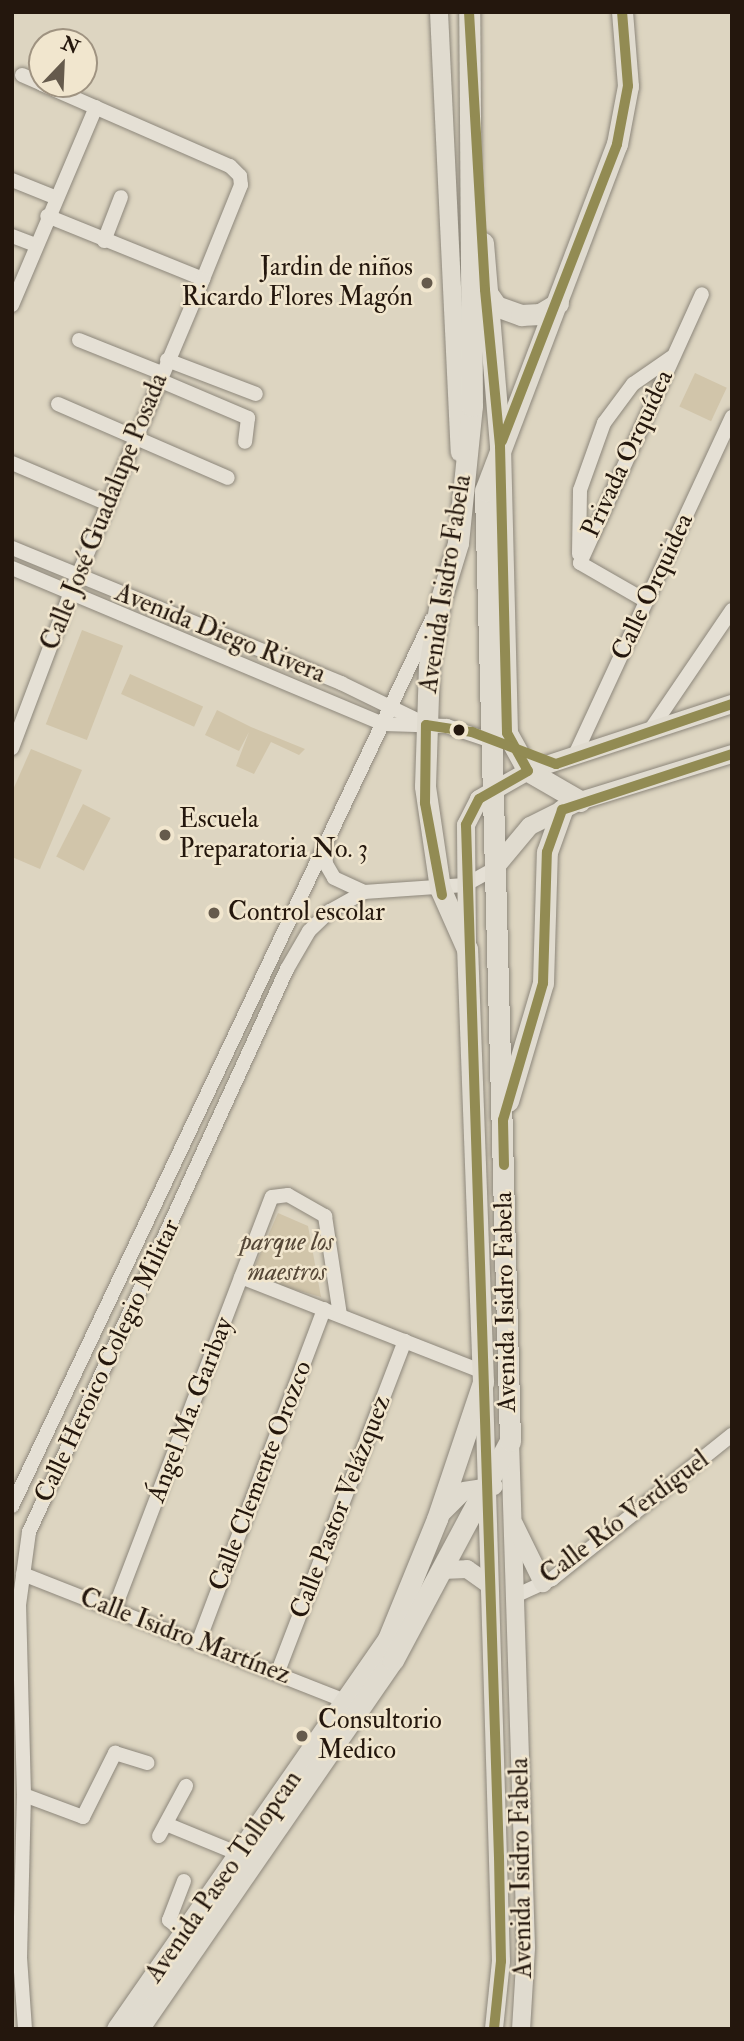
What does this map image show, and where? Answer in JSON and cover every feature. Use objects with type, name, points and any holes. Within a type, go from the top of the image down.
[{"type":"highway","name":"Avenida Isidro Fabela","points":[[469,12],[472,405],[458,543],[440,602],[426,725],[425,803],[440,888],[467,949],[483,1377]]},
{"type":"highway","name":"Avenida Isidro Fabela","points":[[510,1441],[503,1120],[490,790],[485,491],[500,446],[558,303],[622,124],[628,86],[622,12]]},
{"type":"highway","points":[[471,91],[485,290],[500,446],[507,723],[513,749],[528,771],[571,805],[547,852],[543,983],[503,1120]]},
{"type":"highway","points":[[485,290],[496,306],[521,316],[540,314],[558,303]]},
{"type":"highway","name":"Avenida Paseo Tollopcan","points":[[117,2029],[346,1701],[395,1624],[437,1519],[483,1377]]},
{"type":"highway","name":"Avenida Paseo Tollopcan","points":[[138,2029],[393,1660],[510,1441]]},
{"type":"main road","points":[[439,12],[461,495]]},
{"type":"main road","points":[[467,949],[466,825],[472,809],[490,790],[528,771],[732,704]]},
{"type":"main road","points":[[494,869],[530,826],[571,805],[732,754]]},
{"type":"main road","name":"Avenida Isidro Fabela","points":[[483,1377],[487,1583],[501,1961],[494,2029]]},
{"type":"main road","name":"Avenida Isidro Fabela","points":[[510,1441],[526,1961],[520,2029]]},
{"type":"main road","points":[[437,1519],[458,1496],[486,1485],[511,1492]]},
{"type":"main road","points":[[512,1518],[543,1583]]},
{"type":"main road","points":[[442,1570],[467,1569],[487,1583]]},
{"type":"main road","points":[[499,1857],[523,1857]]},
{"type":"street","points":[[22,75],[28,78]]},
{"type":"street","points":[[14,297],[54,197],[96,107],[75,98]]},
{"type":"street","name":"Calle José Guadalupe Posada","points":[[12,748],[71,592],[239,195],[240,176],[230,166],[96,107]]},
{"type":"street","points":[[12,180],[54,197]]},
{"type":"street","points":[[104,241],[121,197]]},
{"type":"street","points":[[47,216],[203,279]]},
{"type":"street","points":[[12,236],[36,245]]},
{"type":"street","name":"Privada Orquídea","points":[[580,562],[702,294]]},
{"type":"street","points":[[79,340],[163,371],[256,394]]},
{"type":"street","name":"Privada Orquídea","points":[[580,562],[580,490],[604,423],[633,384],[673,356]]},
{"type":"street","points":[[163,371],[248,418],[245,442]]},
{"type":"street","points":[[58,404],[228,478]]},
{"type":"street","name":"Calle Orquidea","points":[[574,757],[732,417]]},
{"type":"street","points":[[12,463],[108,504]]},
{"type":"street","name":"Avenida Diego Rivera","points":[[12,548],[341,683],[393,706],[426,725]]},
{"type":"street","points":[[580,562],[646,601]]},
{"type":"street","name":"Avenida Diego Rivera","points":[[12,568],[384,724],[426,725],[489,739],[556,764]]},
{"type":"street","name":"Calle Heroico Colegio Militar","points":[[12,1506],[440,602]]},
{"type":"street","points":[[651,729],[732,610]]},
{"type":"street","points":[[333,701],[341,683]]},
{"type":"street","points":[[325,845],[326,864],[334,878],[364,892]]},
{"type":"street","points":[[466,885],[494,869]]},
{"type":"street","name":"Calle Heroico Colegio Militar","points":[[24,2029],[20,1958],[24,1795],[14,1603],[23,1574],[29,1532],[303,940],[330,911],[364,892],[466,885]]},
{"type":"street","points":[[166,1182],[186,1192]]},
{"type":"street","name":"Ángel Ma. Garibay","points":[[114,1610],[272,1197],[288,1195],[305,1201],[318,1209],[329,1225],[340,1315]]},
{"type":"street","points":[[242,1277],[405,1341],[483,1377]]},
{"type":"street","name":"Calle Clemente Orozco","points":[[198,1643],[324,1309]]},
{"type":"street","name":"Calle Pastor Velázquez","points":[[278,1674],[405,1341]]},
{"type":"street","points":[[55,1419],[77,1428]]},
{"type":"street","name":"Calle Río Verdiguel","points":[[515,1596],[543,1583],[674,1485],[732,1435]]},
{"type":"street","name":"Calle Isidro Martínez","points":[[23,1574],[346,1701]]},
{"type":"street","points":[[24,1795],[83,1817],[115,1753],[147,1763]]},
{"type":"street","points":[[186,1786],[162,1830],[239,1854]]},
{"type":"street","points":[[184,1881],[169,1920],[185,1933]]},
{"type":"green space","points":[[695,373],[727,388],[711,421],[679,407]]},
{"type":"green space","points":[[82,630],[123,646],[87,740],[46,724]]},
{"type":"green space","points":[[130,674],[203,707],[194,727],[121,694]]},
{"type":"green space","points":[[217,710],[305,749],[299,755],[271,742],[254,774],[236,766],[249,732],[239,751],[205,735]]},
{"type":"green space","points":[[31,749],[82,770],[40,869],[12,857],[12,792]]},
{"type":"green space","points":[[83,804],[111,818],[84,871],[56,857]]},
{"type":"green space","name":"parque los maestros","points":[[278,1213],[308,1226],[321,1297],[282,1286],[253,1270]]},
{"type":"transit line","points":[[469,12],[485,290],[500,446],[507,733],[528,771],[479,799],[466,825],[499,1857],[501,1961],[494,2029]]},
{"type":"transit line","points":[[502,441],[617,144],[628,86],[622,12]]},
{"type":"transit line","points":[[442,895],[425,803],[426,725],[472,732],[556,764],[732,704]]},
{"type":"transit line","points":[[562,810],[732,754]]},
{"type":"transit line","points":[[504,1165],[503,1120],[543,983],[547,852],[562,810]]},
{"type":"place","name":"Jardin de niños Ricardo Flores Magón","points":[[427,283]]},
{"type":"place","name":"Escuela Preparatoria No. 3","points":[[165,835]]},
{"type":"place","name":"Control escolar","points":[[214,913]]},
{"type":"place","name":"Consultorio Medico","points":[[302,1736]]}]
